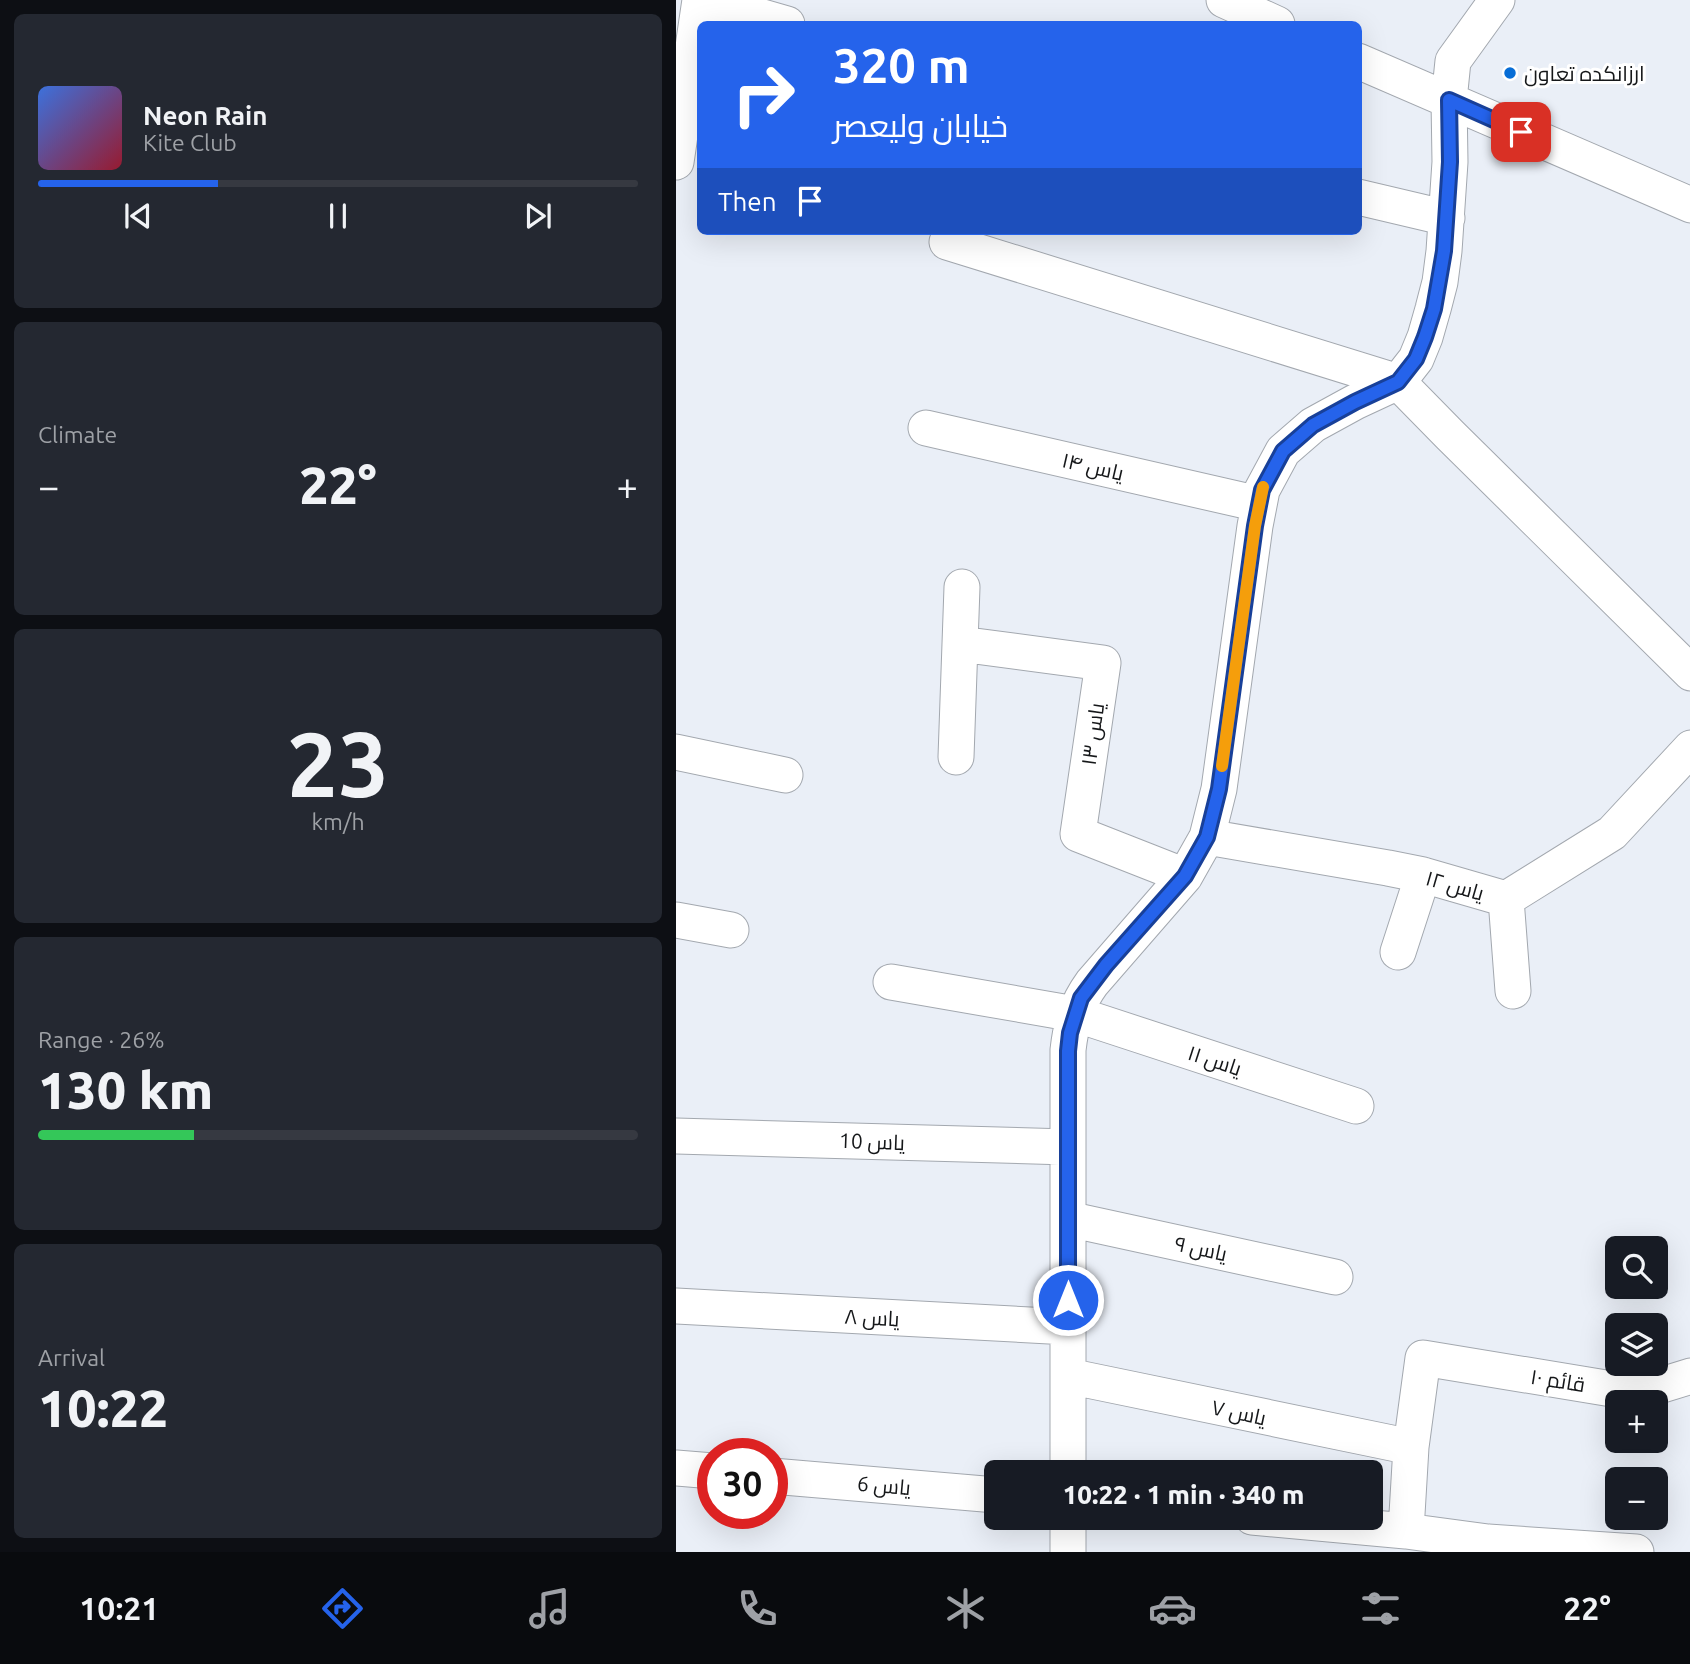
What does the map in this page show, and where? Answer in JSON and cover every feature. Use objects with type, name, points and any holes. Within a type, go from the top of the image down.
[{"type":"street","points":[[699,21],[702,0],[776,21]]},
{"type":"street","points":[[1224,0],[1270,21]]},
{"type":"street","points":[[1068,1460],[1068,1051],[1075,1014],[1081,998],[1092,983],[1185,876],[1207,837],[1219,789],[1262,490],[1283,451],[1313,425],[1398,382],[1416,359],[1440,282],[1447,218],[1449,100],[1453,61],[1497,0]]},
{"type":"street","points":[[676,162],[697,31]]},
{"type":"street","points":[[1362,63],[1690,205]]},
{"type":"street","points":[[1362,198],[1447,218]]},
{"type":"street","points":[[947,242],[1398,382],[1690,673]]},
{"type":"street","name":"یاس ۱۴","points":[[926,428],[1259,504]]},
{"type":"street","points":[[956,757],[962,587]]},
{"type":"street","name":"یاس ۱۳","points":[[960,644],[1103,663],[1078,834],[1185,876]]},
{"type":"street","name":"یاس ۱۲","points":[[1207,837],[1423,875],[1506,899],[1612,833],[1690,748]]},
{"type":"street","points":[[676,752],[785,775]]},
{"type":"street","points":[[1398,952],[1423,875]]},
{"type":"street","points":[[1506,899],[1513,990]]},
{"type":"street","points":[[676,920],[731,930]]},
{"type":"street","name":"یاس ۱۱","points":[[891,982],[1075,1014],[1356,1106]]},
{"type":"street","name":"یاس 10","points":[[676,1136],[1068,1147]]},
{"type":"street","name":"یاس ۹","points":[[1068,1219],[1335,1277]]},
{"type":"street","name":"یاس ۸","points":[[676,1306],[1068,1327]]},
{"type":"street","name":"قائم ۱۰","points":[[1410,1447],[1423,1358],[1636,1393],[1690,1376]]},
{"type":"street","name":"یاس ۷","points":[[1068,1376],[1410,1447]]},
{"type":"street","points":[[1406,1531],[1410,1447]]},
{"type":"street","points":[[676,1468],[697,1470]]},
{"type":"street","name":"یاس 6","points":[[788,1477],[984,1493]]},
{"type":"street","points":[[1383,1529],[1488,1542],[1636,1552]]},
{"type":"street","points":[[1068,1530],[1068,1552]]},
{"type":"slow traffic","points":[[1222,766],[1255,526],[1263,487]]},
{"type":"place","name":"ارزانکده تعاون","points":[[1510,73]]},
{"type":"route","points":[[1068,1300],[1070,1033],[1081,998],[1106,965],[1185,876],[1207,837],[1219,789],[1262,490],[1283,451],[1313,425],[1398,382],[1416,359],[1434,309],[1444,251],[1450,162],[1449,100],[1521,132]]}]
